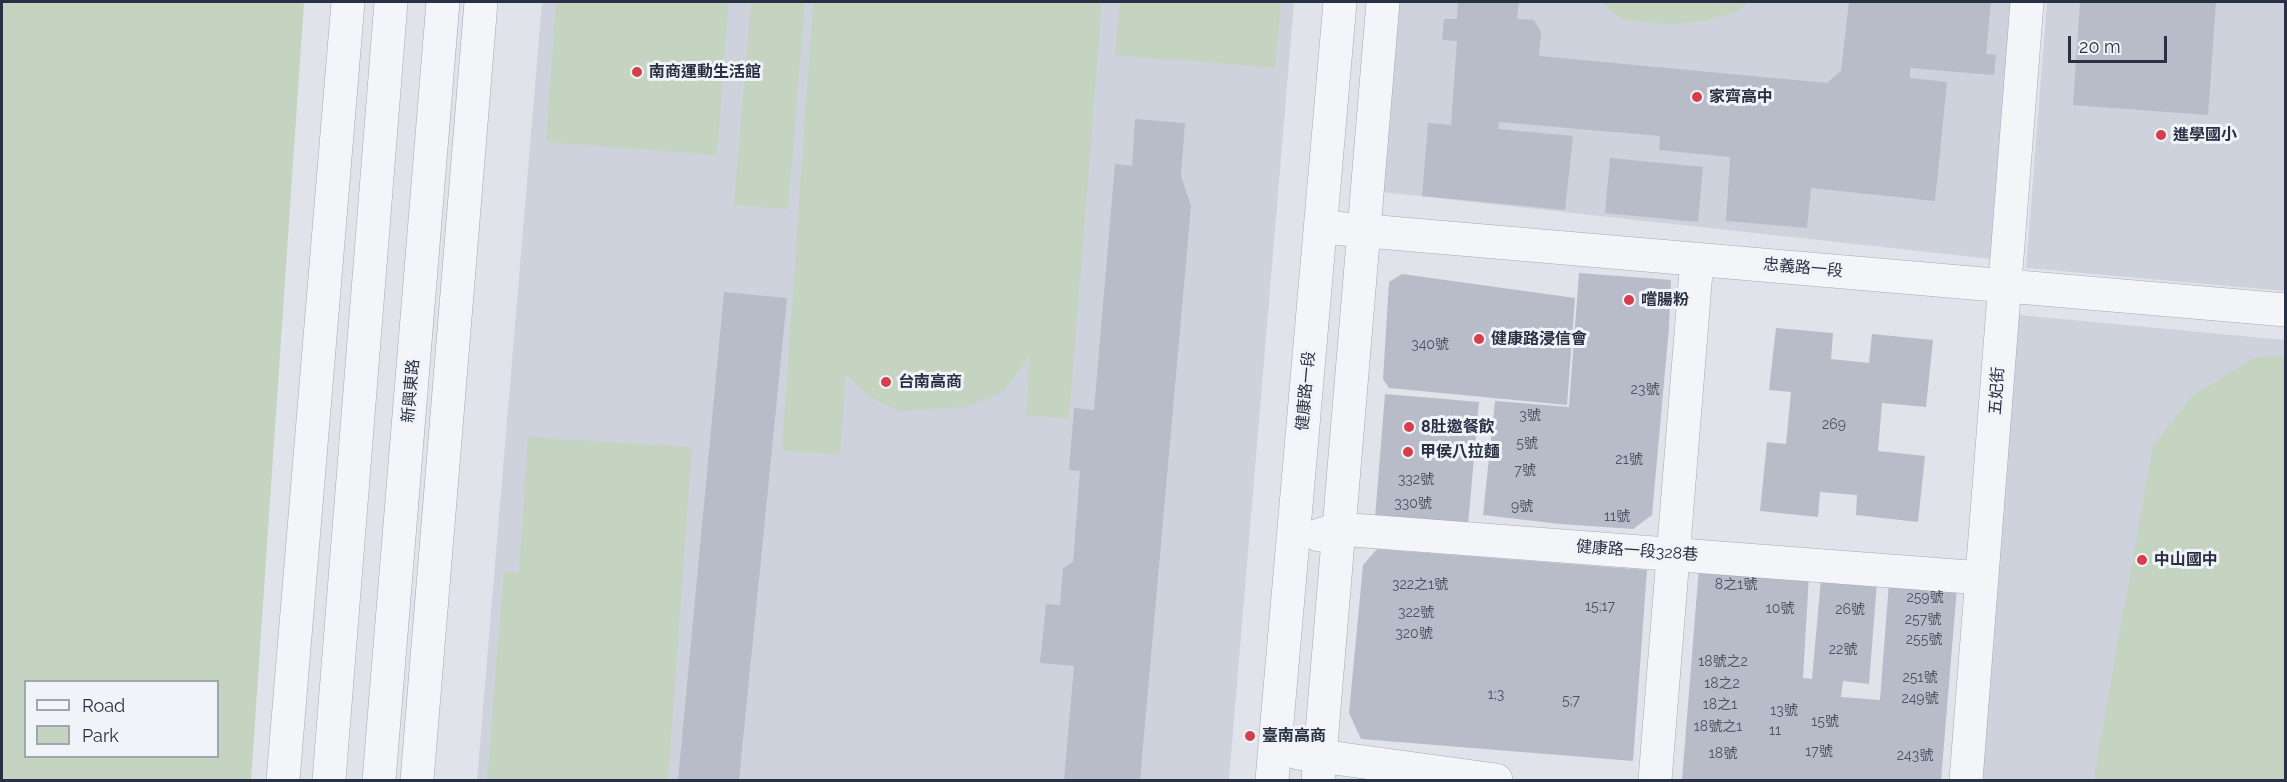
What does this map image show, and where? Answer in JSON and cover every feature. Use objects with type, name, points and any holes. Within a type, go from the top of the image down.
[{"type":"street","points":[[283,780],[348,2]]},
{"type":"street","points":[[329,780],[391,2]]},
{"type":"street","name":"新興東路","points":[[379,780],[443,2]]},
{"type":"street","points":[[417,780],[481,2]]},
{"type":"street","name":"健康路一段","points":[[1274,766],[1340,2]]},
{"type":"street","points":[[1319,768],[1383,2]]},
{"type":"street","name":"五妃街","points":[[1966,780],[2027,2]]},
{"type":"street","name":"忠義路一段","points":[[1321,227],[2286,310]]},
{"type":"street","points":[[1656,780],[1697,259]]},
{"type":"street","name":"健康路一段328巷","points":[[1294,541],[1339,529],[1982,578]]},
{"type":"street","points":[[1274,766],[1496,780]]},
{"type":"shaded area","name":"台南高商","points":[[542,2],[1294,2],[1229,780],[477,780]]},
{"type":"shaded area","name":"家齊高中","points":[[1399,2],[2012,2],[1991,259],[1382,192]]},
{"type":"shaded area","name":"進學國小","points":[[2047,2],[2285,2],[2285,291],[2026,268]]},
{"type":"shaded area","name":"中山國中","points":[[2019,315],[2285,340],[2285,780],[1982,780]]},
{"type":"green space","points":[[2,2],[304,2],[251,780],[2,780]]},
{"type":"green space","name":"南商運動生活館","points":[[556,2],[729,2],[717,155],[546,142]]},
{"type":"green space","points":[[751,2],[805,2],[788,209],[734,205]]},
{"type":"green space","points":[[813,2],[1102,2],[1069,419],[1026,415],[1030,356],[1002,392],[967,407],[899,411],[870,397],[846,374],[840,455],[782,451]]},
{"type":"green space","points":[[1120,2],[1281,2],[1275,68],[1115,55]]},
{"type":"green space","points":[[1601,2],[1750,2],[1736,12],[1704,21],[1671,25],[1621,19]]},
{"type":"green space","points":[[2285,355],[2285,780],[2095,780],[2153,446],[2193,395],[2254,358]]},
{"type":"green space","points":[[528,437],[692,447],[668,780],[487,780],[504,571],[519,573]]},
{"type":"building","points":[[1458,2],[1519,2],[1517,19],[1534,20],[1541,32],[1539,56],[1827,83],[1841,71],[1849,2],[1991,2],[1986,54],[1996,55],[1994,75],[1910,68],[1910,78],[1947,82],[1935,201],[1811,188],[1807,228],[1726,221],[1730,157],[1659,150],[1660,136],[1499,122],[1498,129],[1573,136],[1565,210],[1422,196],[1428,123],[1451,125],[1457,41],[1442,40],[1444,19],[1457,19]]},
{"type":"building","points":[[2080,2],[2216,2],[2208,115],[2073,105]]},
{"type":"building","points":[[1135,119],[1185,123],[1181,176],[1191,206],[1140,780],[1064,780],[1074,666],[1040,663],[1046,604],[1060,605],[1063,568],[1073,562],[1080,471],[1069,470],[1074,408],[1094,410],[1115,164],[1132,166]]},
{"type":"building","points":[[1610,158],[1703,167],[1698,222],[1605,213]]},
{"type":"building","points":[[1579,273],[1671,280],[1652,515],[1633,529],[1560,524],[1483,515],[1495,401],[1569,407]]},
{"type":"building","name":"健康路浸信會","points":[[1402,274],[1575,298],[1567,405],[1389,388],[1383,379],[1389,282]]},
{"type":"building","points":[[724,292],[787,298],[739,780],[678,780]]},
{"type":"building","points":[[1776,328],[1833,333],[1831,359],[1869,363],[1872,334],[1933,340],[1926,407],[1882,403],[1878,451],[1925,456],[1918,522],[1856,515],[1857,495],[1820,492],[1818,517],[1760,511],[1767,442],[1786,444],[1791,392],[1769,390]]},
{"type":"building","points":[[1385,394],[1479,402],[1468,525],[1375,518]]},
{"type":"building","points":[[1377,549],[1647,570],[1633,761],[1361,739],[1349,713],[1363,565]]},
{"type":"building","points":[[1699,567],[1809,575],[1803,678],[1812,679],[1821,579],[1877,582],[1869,684],[1843,681],[1841,697],[1880,700],[1889,582],[1957,587],[1941,780],[1682,780]]},
{"type":"place","name":"南商運動生活館","points":[[637,72]]},
{"type":"place","name":"家齊高中","points":[[1697,97]]},
{"type":"place","name":"進學國小","points":[[2161,135]]},
{"type":"place","name":"嚐腸粉","points":[[1629,300]]},
{"type":"place","name":"健康路浸信會","points":[[1479,339]]},
{"type":"place","name":"台南高商","points":[[886,382]]},
{"type":"place","name":"8肚邀餐飲","points":[[1409,427]]},
{"type":"place","name":"甲侯八拉麵","points":[[1408,452]]},
{"type":"place","name":"中山國中","points":[[2142,560]]},
{"type":"place","name":"臺南高商","points":[[1250,736]]}]
